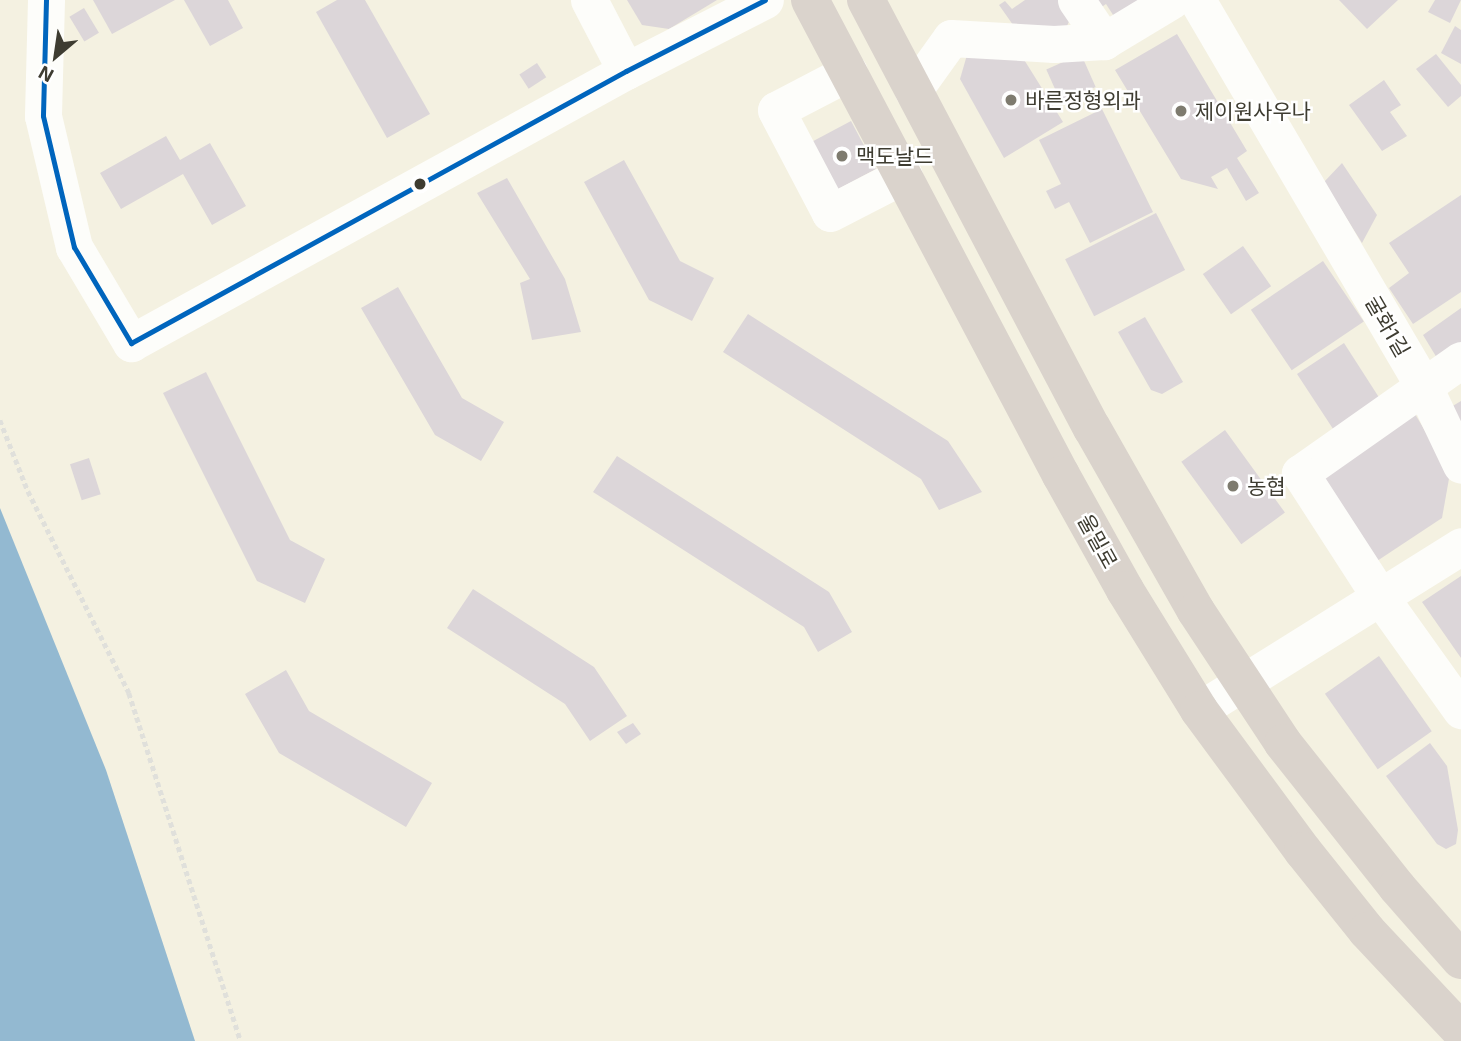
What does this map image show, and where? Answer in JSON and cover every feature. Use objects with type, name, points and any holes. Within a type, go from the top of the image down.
[{"type":"main road","name":"울밀로","points":[[810,0],[1061,475],[1125,590],[1199,710],[1280,822],[1367,931],[1461,1031]]},
{"type":"main road","points":[[866,0],[1144,523],[1242,684],[1291,754],[1397,887],[1458,948]]},
{"type":"street","points":[[46,0],[43,116],[74,247],[131,343],[626,71],[765,0]]},
{"type":"street","points":[[589,0],[626,71]]},
{"type":"street","points":[[1076,0],[1104,41]]},
{"type":"street","points":[[912,90],[951,38],[1054,44],[1104,41],[1172,0]]},
{"type":"street","name":"굴화1길","points":[[1197,0],[1424,387],[1461,465]]},
{"type":"street","points":[[849,72],[776,110],[830,213],[904,175]]},
{"type":"street","points":[[1461,360],[1300,473],[1381,598],[1461,710]]},
{"type":"street","points":[[1199,710],[1461,546]]},
{"type":"path","points":[[0,420],[28,491],[129,693],[241,1041]]},
{"type":"water","points":[[0,508],[106,770],[195,1041],[0,1041]]},
{"type":"building","points":[[93,0],[175,0],[112,34]]},
{"type":"building","points":[[184,0],[228,0],[243,28],[210,46]]},
{"type":"building","points":[[337,0],[365,0],[430,114],[387,138],[316,12]]},
{"type":"building","points":[[627,0],[717,0],[669,29],[642,25]]},
{"type":"building","points":[[1025,0],[1059,0],[1071,17],[1063,35],[1018,32],[999,5],[1005,1],[1012,9]]},
{"type":"building","points":[[1084,0],[1139,0],[1117,21],[1106,4],[1093,13]]},
{"type":"building","points":[[1339,0],[1398,0],[1367,29]]},
{"type":"building","points":[[1435,0],[1461,0],[1450,23],[1428,12]]},
{"type":"building","points":[[84,8],[99,33],[84,42],[69,17]]},
{"type":"building","points":[[1455,26],[1461,30],[1461,64],[1441,53]]},
{"type":"building","name":"제이원사우나","points":[[1177,34],[1247,151],[1237,158],[1259,193],[1246,201],[1227,168],[1211,177],[1218,189],[1181,179],[1115,70]]},
{"type":"building","points":[[1081,54],[1096,87],[1061,102],[1046,69]]},
{"type":"building","points":[[1436,54],[1461,85],[1461,96],[1448,107],[1416,69]]},
{"type":"building","name":"바른정형외과","points":[[967,55],[1023,58],[1063,122],[1004,158],[960,79]]},
{"type":"building","points":[[537,63],[546,77],[529,89],[519,74]]},
{"type":"building","points":[[1384,80],[1401,105],[1390,112],[1407,136],[1382,151],[1349,105]]},
{"type":"building","points":[[1102,109],[1153,212],[1090,243],[1069,202],[1055,209],[1046,191],[1061,184],[1039,140]]},
{"type":"building","name":"맥도날드","points":[[851,121],[876,169],[833,192],[808,144]]},
{"type":"building","points":[[166,136],[180,160],[210,143],[246,206],[212,225],[183,174],[121,209],[100,173]]},
{"type":"building","points":[[624,160],[680,261],[714,278],[692,321],[649,300],[584,182]]},
{"type":"building","points":[[1342,163],[1377,215],[1362,243],[1324,182]]},
{"type":"building","points":[[507,178],[565,279],[581,332],[532,340],[520,283],[530,279],[477,193]]},
{"type":"building","points":[[1461,195],[1461,292],[1413,324],[1389,288],[1409,273],[1389,243]]},
{"type":"building","points":[[1156,213],[1185,270],[1094,316],[1065,259]]},
{"type":"building","points":[[1243,246],[1271,286],[1231,314],[1203,274]]},
{"type":"building","points":[[1323,261],[1364,322],[1292,370],[1251,310]]},
{"type":"building","points":[[398,287],[462,398],[504,422],[481,461],[435,435],[361,308]]},
{"type":"building","points":[[1461,308],[1461,349],[1440,363],[1423,335]]},
{"type":"building","points":[[748,314],[948,441],[982,492],[939,510],[921,479],[723,352]]},
{"type":"building","points":[[1145,317],[1183,382],[1162,394],[1151,390],[1118,332]]},
{"type":"building","points":[[1344,343],[1380,399],[1339,438],[1297,374]]},
{"type":"building","points":[[206,372],[290,540],[325,559],[305,603],[257,581],[163,393]]},
{"type":"building","points":[[1461,401],[1461,435],[1446,410]]},
{"type":"building","points":[[1415,414],[1450,473],[1442,518],[1374,563],[1318,472]]},
{"type":"building","name":"농협","points":[[1225,430],[1285,513],[1241,544],[1181,462]]},
{"type":"building","points":[[617,456],[829,592],[852,632],[818,652],[804,627],[593,492]]},
{"type":"building","points":[[89,458],[101,494],[82,500],[70,464]]},
{"type":"building","points":[[1461,576],[1461,658],[1422,602]]},
{"type":"building","points":[[473,589],[594,667],[627,716],[590,741],[565,704],[447,628]]},
{"type":"building","points":[[1379,656],[1432,731],[1378,769],[1325,694]]},
{"type":"building","points":[[286,670],[309,711],[432,783],[406,827],[279,753],[245,694]]},
{"type":"building","points":[[633,723],[641,734],[626,744],[617,732]]},
{"type":"building","points":[[1430,743],[1447,766],[1458,830],[1456,844],[1446,849],[1437,844],[1386,776]]},
{"type":"transit line","points":[[46,0],[43,116],[74,247],[131,343],[626,71],[765,0]]},
{"type":"place","name":"바른정형외과","points":[[1011,100]]},
{"type":"place","name":"제이원사우나","points":[[1181,111]]},
{"type":"place","name":"맥도날드","points":[[842,156]]},
{"type":"place","name":"농협","points":[[1233,486]]}]
